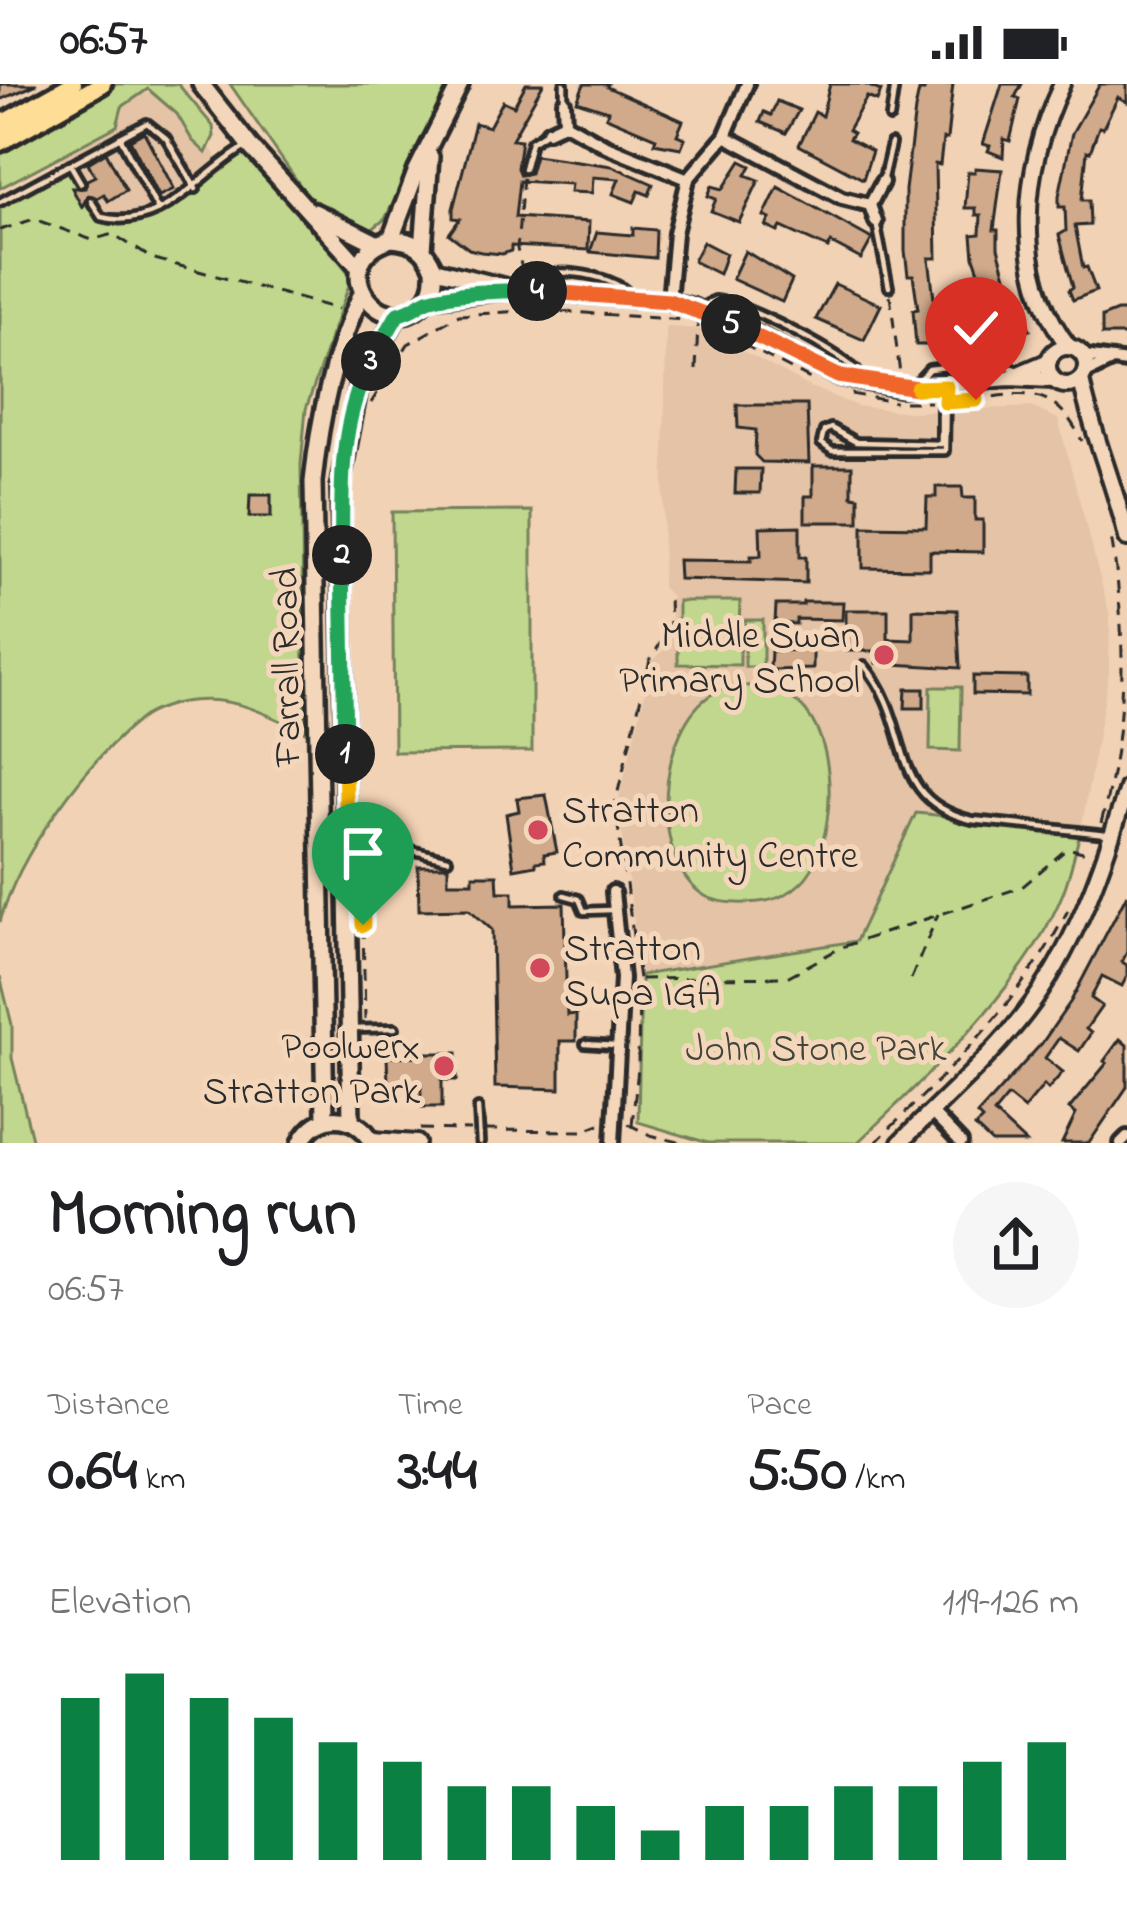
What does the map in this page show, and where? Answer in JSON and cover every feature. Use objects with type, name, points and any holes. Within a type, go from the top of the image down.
[{"type":"main road","points":[[0,125],[73,84]]},
{"type":"main road","points":[[0,142],[102,84]]},
{"type":"main road","points":[[360,268],[385,242],[460,84]]},
{"type":"main road","points":[[205,85],[249,145],[360,268],[362,293],[371,304],[398,314],[428,299],[434,269],[423,249],[414,243],[385,242],[311,211]]},
{"type":"main road","points":[[423,249],[433,142]]},
{"type":"main road","name":"Farrall Road","points":[[325,1119],[313,482],[319,421],[362,293]]},
{"type":"main road","name":"Farrall Road","points":[[351,1120],[357,1029],[347,842],[340,484],[359,384],[398,314]]},
{"type":"main road","points":[[301,1143],[325,1119],[351,1120],[373,1141]]},
{"type":"street","points":[[669,301],[675,233],[688,179],[724,136],[747,84]]},
{"type":"street","points":[[1062,84],[1040,135],[1030,189],[1030,256],[1051,320],[1069,346],[1084,356],[1127,362]]},
{"type":"street","points":[[564,102],[565,123]]},
{"type":"street","points":[[548,131],[565,123]]},
{"type":"street","points":[[565,123],[606,146],[688,179]]},
{"type":"street","points":[[724,136],[842,198],[870,205]]},
{"type":"street","points":[[876,222],[870,205],[882,182]]},
{"type":"street","points":[[434,269],[522,287],[669,301],[838,376],[906,388],[944,392],[1013,375],[1069,346]]},
{"type":"street","points":[[428,299],[522,287]]},
{"type":"street","points":[[1051,320],[1050,358],[1087,413],[1103,451],[1127,538]]},
{"type":"street","points":[[1070,384],[1084,356]]},
{"type":"street","points":[[1013,375],[1070,384],[1109,362]]},
{"type":"street","points":[[900,1143],[1034,1001],[1090,898],[1105,833],[1127,788]]},
{"type":"street","points":[[613,892],[622,978],[613,1143]]},
{"type":"street","points":[[931,1112],[961,1143]]},
{"type":"street","points":[[373,1141],[417,1136]]},
{"type":"lane","points":[[564,84],[564,102]]},
{"type":"lane","points":[[890,118],[895,84]]},
{"type":"lane","points":[[0,202],[147,123],[166,138],[196,189]]},
{"type":"lane","points":[[524,169],[531,142],[548,131]]},
{"type":"lane","points":[[120,137],[158,210]]},
{"type":"lane","points":[[882,182],[891,144]]},
{"type":"lane","points":[[91,201],[100,217],[112,220],[158,210],[196,189],[220,162],[249,145]]},
{"type":"lane","points":[[70,164],[81,183]]},
{"type":"lane","points":[[876,222],[889,286]]},
{"type":"lane","points":[[906,388],[929,369],[995,361],[1004,362],[1013,375]]},
{"type":"lane","points":[[944,392],[945,451],[832,452],[821,443],[824,431],[831,428],[856,442],[940,444],[944,392]]},
{"type":"lane","points":[[864,665],[898,726],[911,778],[926,800],[972,820],[1105,833]]},
{"type":"lane","points":[[347,842],[448,860]]},
{"type":"lane","points":[[564,895],[579,899],[584,910],[616,910]]},
{"type":"lane","points":[[357,1029],[395,1028]]},
{"type":"lane","points":[[585,1045],[618,1046]]},
{"type":"lane","points":[[478,1108],[480,1143]]},
{"type":"path","points":[[522,287],[517,249],[524,169]]},
{"type":"path","points":[[0,230],[34,219],[92,240],[113,234],[151,258],[352,314]]},
{"type":"path","points":[[889,286],[906,388]]},
{"type":"path","points":[[370,405],[408,344],[459,315],[542,310],[700,316]]},
{"type":"path","points":[[1059,406],[1070,384]]},
{"type":"path","points":[[944,392],[1045,397],[1069,416],[1085,447]]},
{"type":"path","points":[[639,980],[787,976],[842,947],[1022,887],[1063,851],[1091,854],[1105,833],[1125,666],[1121,586],[1111,532]]},
{"type":"path","points":[[632,1125],[639,980],[615,804],[650,660],[670,628],[669,595]]},
{"type":"path","points":[[360,814],[372,843]]},
{"type":"path","points":[[875,1143],[1020,989],[1073,899]]},
{"type":"path","points":[[911,979],[938,914]]},
{"type":"path","points":[[357,1029],[363,925]]},
{"type":"path","points":[[417,1136],[479,1130],[589,1131],[615,1123],[683,1143]]},
{"type":"shaded area","points":[[173,92],[220,162],[113,234],[55,149],[136,94]]},
{"type":"shaded area","name":"Middle Swan Primary School","points":[[666,327],[702,329],[808,386],[857,406],[909,412],[1031,407],[1058,419],[1110,616],[1109,672],[1081,830],[856,941],[641,975],[618,803],[653,661],[671,648],[671,596],[662,587]]},
{"type":"green space","points":[[110,84],[178,84],[213,126],[206,153],[177,114],[148,89],[122,107],[117,126],[0,188],[0,154],[75,113]]},
{"type":"green space","points":[[230,84],[453,84],[385,219],[370,231],[328,214],[304,191]]},
{"type":"green space","points":[[249,145],[348,272],[349,285],[306,409],[301,464],[305,732],[222,701],[185,702],[145,716],[97,760],[56,812],[22,868],[0,922],[0,202],[70,164],[101,217],[143,216],[181,197]]},
{"type":"green space","points":[[532,511],[532,751],[394,752],[392,512]]},
{"type":"green space","points":[[678,601],[740,601],[735,634],[740,635],[740,665],[678,664],[682,631],[678,630]]},
{"type":"green space","points":[[745,620],[763,620],[763,667],[745,667]]},
{"type":"green space","points":[[767,686],[792,698],[818,731],[828,775],[823,842],[806,877],[785,894],[753,903],[718,901],[686,879],[674,854],[667,825],[671,762],[680,733],[695,709],[714,693]]},
{"type":"green space","points":[[931,687],[961,687],[960,751],[930,750]]},
{"type":"green space","name":"John Stone Park","points":[[916,813],[1081,830],[1066,885],[1046,927],[973,1027],[857,1143],[708,1143],[638,1122],[641,975],[856,941]]},
{"type":"green space","points":[[0,976],[12,1025],[12,1058],[33,1143],[0,1143]]},
{"type":"building","points":[[0,84],[37,84],[0,100]]},
{"type":"building","points":[[526,84],[543,84],[512,139],[521,140],[520,175],[530,173],[535,155],[612,166],[653,184],[649,195],[639,191],[634,202],[613,194],[619,179],[593,177],[592,193],[570,192],[571,184],[519,181],[515,217],[589,222],[588,250],[511,246],[511,251],[502,254],[481,252],[449,234],[460,219],[453,218],[453,209],[475,123],[489,127],[503,101],[514,106]]},
{"type":"building","points":[[584,84],[608,84],[683,121],[677,135],[685,138],[681,148],[654,143],[656,138],[606,117],[608,111],[577,101]]},
{"type":"building","points":[[830,84],[864,84],[881,91],[877,101],[867,97],[848,130],[853,133],[849,139],[872,151],[863,179],[799,145],[815,112],[822,116]]},
{"type":"building","points":[[925,84],[953,84],[947,139],[943,139],[940,165],[935,164],[937,258],[929,258],[937,323],[971,318],[972,328],[978,327],[979,337],[960,340],[960,345],[916,345],[913,310],[918,309],[905,251],[905,190],[915,110]]},
{"type":"building","points":[[1002,84],[1022,84],[1003,157],[983,144]]},
{"type":"building","points":[[1100,84],[1127,84],[1127,102],[1118,97],[1087,151],[1082,200],[1089,200],[1090,225],[1075,226],[1083,268],[1087,267],[1096,291],[1073,300],[1059,235],[1066,231],[1065,207],[1059,207],[1059,196],[1072,133]]},
{"type":"building","points":[[777,101],[799,110],[786,133],[760,122],[764,112],[771,115]]},
{"type":"building","points":[[144,132],[174,189],[159,196],[130,140]]},
{"type":"building","points":[[106,152],[126,190],[108,201],[104,194],[88,195],[82,207],[72,188],[85,188],[95,176],[88,163]]},
{"type":"building","points":[[741,161],[751,166],[746,175],[759,180],[739,222],[711,211],[716,199],[708,196],[712,186],[723,189]]},
{"type":"building","points":[[1002,170],[994,230],[998,230],[1010,290],[987,295],[972,235],[980,234],[981,215],[976,215],[976,208],[965,208],[968,172]]},
{"type":"building","points":[[778,187],[872,239],[861,259],[831,243],[828,248],[781,227],[778,232],[766,226],[770,219],[764,216]]},
{"type":"building","points":[[633,228],[656,230],[655,258],[590,252],[597,232],[633,235]]},
{"type":"building","points":[[703,242],[726,254],[719,274],[693,261]]},
{"type":"building","points":[[745,251],[792,280],[782,302],[732,279]]},
{"type":"building","points":[[835,284],[881,305],[864,340],[816,319]]},
{"type":"building","points":[[1023,309],[1030,330],[1002,337],[1000,316]]},
{"type":"building","points":[[1127,311],[1126,335],[1102,335],[1102,317]]},
{"type":"building","points":[[737,405],[807,405],[809,463],[762,462],[755,455],[756,430],[738,428]]},
{"type":"building","points":[[813,466],[852,466],[852,496],[859,497],[859,522],[805,522],[805,496],[813,496]]},
{"type":"building","points":[[736,469],[761,469],[760,493],[735,493]]},
{"type":"building","points":[[936,487],[962,487],[963,498],[975,498],[975,520],[983,520],[983,552],[930,551],[930,569],[863,568],[863,526],[926,527],[927,497],[936,497]]},
{"type":"building","points":[[250,495],[271,495],[271,517],[249,517]]},
{"type":"building","points":[[800,526],[806,583],[679,579],[678,560],[751,561],[751,556],[761,556],[760,527]]},
{"type":"building","points":[[843,602],[842,620],[775,623],[776,605]]},
{"type":"building","points":[[913,609],[957,610],[960,668],[876,663],[876,651],[846,651],[846,610],[888,610],[888,639],[913,640]]},
{"type":"building","points":[[813,650],[813,669],[770,670],[771,651]]},
{"type":"building","points":[[973,676],[1027,677],[1027,695],[973,694]]},
{"type":"building","points":[[906,689],[924,689],[924,708],[905,708]]},
{"type":"building","points":[[546,795],[557,852],[544,854],[545,861],[536,865],[514,869],[506,814],[519,811],[517,798]]},
{"type":"building","points":[[418,866],[448,866],[448,882],[497,875],[498,892],[513,892],[513,905],[564,904],[567,1015],[576,1014],[576,1041],[560,1041],[560,1089],[495,1087],[492,930],[469,909],[419,910]]},
{"type":"building","points":[[1127,894],[1127,952],[1122,962],[1127,965],[1127,976],[1122,986],[1102,976],[1091,998],[1102,1006],[1086,1029],[1091,1033],[1079,1051],[1059,1038],[1045,1058],[1063,1072],[1048,1089],[1044,1085],[1024,1109],[1008,1096],[994,1113],[1026,1143],[992,1143],[975,1127],[982,1120],[977,1115],[1042,1043],[1071,1001]]},
{"type":"building","points":[[1120,1039],[1127,1045],[1127,1087],[1089,1143],[1062,1143],[1076,1114],[1069,1109],[1107,1063]]},
{"type":"building","points":[[457,1053],[457,1080],[442,1080],[442,1107],[421,1107],[421,1084],[388,1084],[387,1057]]},
{"type":"place","name":"Middle Swan Primary School","points":[[884,655]]},
{"type":"place","name":"Stratton Community Centre","points":[[538,830]]},
{"type":"place","name":"Stratton Supa IGA","points":[[540,968]]},
{"type":"place","name":"Poolwerx Stratton Park","points":[[444,1066]]},
{"type":"route","points":[[363,925],[361,867],[372,843],[347,842],[340,484],[359,384],[398,314],[428,299],[515,290],[669,301],[758,335],[838,376],[899,388],[946,387],[945,402],[976,400]]}]
